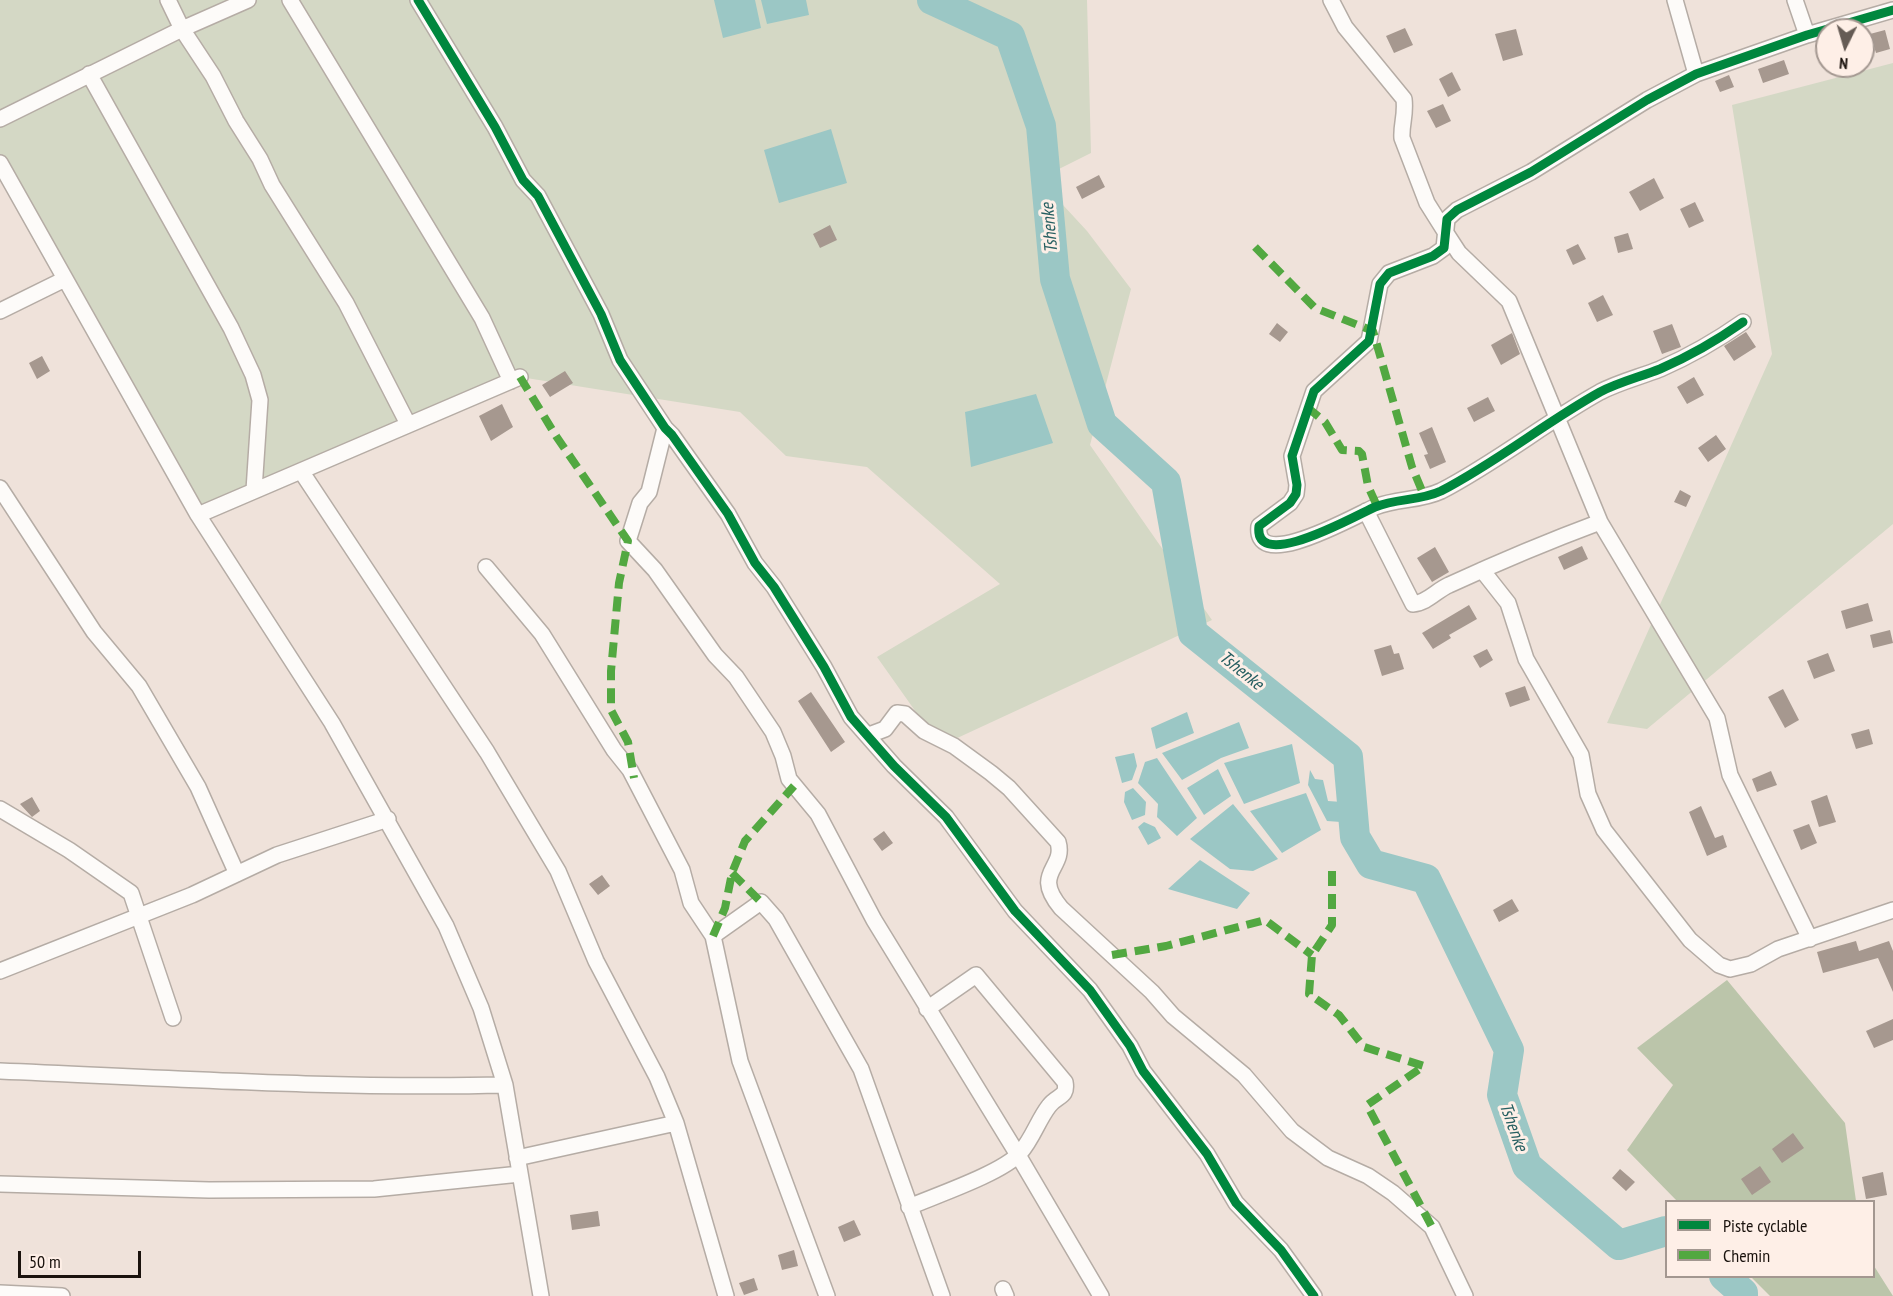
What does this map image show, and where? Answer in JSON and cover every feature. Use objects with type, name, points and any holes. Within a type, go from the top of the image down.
[{"type":"street","points":[[168,0],[182,29],[213,76],[305,242],[346,303],[408,424]]},
{"type":"street","points":[[0,119],[182,29],[248,0]]},
{"type":"street","points":[[198,515],[516,379],[482,318],[290,0]]},
{"type":"street","points":[[418,0],[495,127],[523,180],[538,196],[601,314],[620,360],[665,428],[728,514],[755,563],[774,587],[824,667],[851,717],[894,766],[946,817],[1023,920],[1090,990],[1130,1046],[1143,1071],[1196,1138],[1236,1203],[1281,1250],[1314,1296]]},
{"type":"street","points":[[1331,0],[1346,27],[1404,99],[1406,113],[1401,129],[1402,138],[1427,203],[1459,253],[1509,301],[1600,522],[1718,718],[1730,775],[1810,939]]},
{"type":"street","points":[[1675,0],[1696,74]]},
{"type":"street","points":[[1795,0],[1807,35]]},
{"type":"street","points":[[1743,321],[1706,348],[1658,370],[1610,387],[1440,492],[1425,498],[1377,506],[1319,535],[1275,546],[1268,544],[1258,532],[1259,526],[1290,503],[1296,494],[1298,485],[1292,456],[1314,392],[1369,341],[1380,284],[1389,273],[1432,256],[1444,248],[1444,230],[1447,219],[1457,210],[1531,171],[1647,100],[1696,74],[1807,35],[1893,10]]},
{"type":"street","points":[[89,74],[231,328],[253,375],[260,399],[254,490]]},
{"type":"street","points":[[0,163],[198,515],[332,723],[388,819],[446,926],[481,1008],[505,1085],[541,1296]]},
{"type":"street","points":[[0,311],[65,279]]},
{"type":"street","points":[[665,428],[649,492],[640,503],[628,541],[655,570],[715,655],[736,677],[773,732],[783,756],[789,780],[818,814],[874,920],[1018,1155],[1101,1296]]},
{"type":"street","points":[[301,471],[487,752],[558,871],[597,961],[657,1077],[676,1123],[726,1296]]},
{"type":"street","points":[[0,488],[94,632],[140,686],[198,787],[237,874]]},
{"type":"street","points":[[1366,511],[1413,604],[1421,603],[1442,588],[1482,570],[1600,522]]},
{"type":"street","points":[[486,567],[542,634],[614,750],[630,770],[682,870],[691,903],[713,936],[740,1061],[827,1296]]},
{"type":"street","points":[[1482,570],[1508,603],[1526,659],[1581,755],[1588,794],[1604,830],[1690,939],[1719,965],[1730,969],[1751,964],[1778,949],[1893,910]]},
{"type":"street","points":[[869,735],[885,729],[897,713],[905,714],[924,731],[965,753],[1010,788],[1058,842],[1060,849],[1047,882],[1051,896],[1061,908],[1152,992],[1173,1016],[1244,1076],[1292,1131],[1328,1158],[1368,1176],[1393,1193],[1432,1227],[1465,1296]]},
{"type":"street","points":[[0,808],[131,893],[140,913],[173,1018]]},
{"type":"street","points":[[0,971],[140,913],[192,895],[277,855],[388,819]]},
{"type":"street","points":[[713,936],[761,902],[776,919],[861,1069],[892,1150],[909,1207],[942,1296]]},
{"type":"street","points":[[909,1207],[985,1174],[1018,1155],[1037,1128],[1047,1108],[1065,1095],[1065,1082],[976,975],[927,1008]]},
{"type":"street","points":[[0,1071],[306,1083],[505,1085]]},
{"type":"street","points":[[0,1184],[209,1190],[374,1189],[518,1166],[676,1123]]},
{"type":"street","points":[[0,1293],[62,1296]]},
{"type":"green space","points":[[0,0],[1087,0],[1091,153],[1039,179],[1087,231],[1131,289],[1090,445],[1212,620],[940,746],[877,657],[1000,584],[867,467],[786,456],[740,412],[520,377],[198,515],[0,163]]},
{"type":"green space","points":[[1893,63],[1893,524],[1647,729],[1607,723],[1772,354],[1732,105],[1836,78],[1875,78],[1875,68]]},
{"type":"green space","points":[[1727,980],[1845,1123],[1856,1200],[1676,1200],[1627,1150],[1673,1085],[1637,1048]]},
{"type":"green space","points":[[1875,1268],[1893,1296],[1770,1296],[1752,1278],[1875,1278]]},
{"type":"water","points":[[714,0],[755,0],[761,28],[723,38]]},
{"type":"water","points":[[761,0],[806,0],[809,15],[767,24]]},
{"type":"water","points":[[831,129],[847,183],[779,203],[764,150]]},
{"type":"water","points":[[1036,394],[1053,443],[971,467],[965,412]]},
{"type":"water","points":[[1187,712],[1194,733],[1156,749],[1151,728]]},
{"type":"water","points":[[1239,722],[1249,748],[1221,758],[1182,780],[1162,753]]},
{"type":"water","points":[[1292,744],[1300,783],[1244,804],[1224,763]]},
{"type":"water","points":[[1134,753],[1137,766],[1132,780],[1122,783],[1115,757]]},
{"type":"water","points":[[1157,758],[1197,818],[1177,836],[1157,817],[1158,804],[1138,783],[1145,762]]},
{"type":"water","points":[[1218,769],[1231,796],[1204,815],[1187,788]]},
{"type":"water","points":[[1310,770],[1315,779],[1323,780],[1328,801],[1342,802],[1341,822],[1327,821],[1308,785]]},
{"type":"water","points":[[1133,788],[1146,802],[1145,815],[1132,820],[1124,802],[1125,792]]},
{"type":"water","points":[[1306,793],[1321,830],[1282,853],[1250,811]]},
{"type":"water","points":[[1233,804],[1278,859],[1253,871],[1230,869],[1190,839]]},
{"type":"water","points":[[1144,822],[1155,827],[1161,838],[1148,845],[1138,827]]},
{"type":"water","points":[[1200,860],[1250,893],[1237,909],[1168,889]]},
{"type":"building","points":[[1405,28],[1413,45],[1394,53],[1386,36]]},
{"type":"building","points":[[1516,29],[1523,55],[1503,61],[1495,34]]},
{"type":"building","points":[[1885,30],[1890,49],[1876,53],[1875,33]]},
{"type":"building","points":[[1784,60],[1789,74],[1763,83],[1758,69]]},
{"type":"building","points":[[1452,72],[1461,90],[1448,97],[1439,79]]},
{"type":"building","points":[[1729,75],[1734,87],[1720,92],[1715,81]]},
{"type":"building","points":[[1443,104],[1451,121],[1436,128],[1427,111]]},
{"type":"building","points":[[1099,175],[1105,187],[1082,199],[1076,187]]},
{"type":"building","points":[[1654,178],[1664,198],[1640,211],[1629,192]]},
{"type":"building","points":[[1695,202],[1704,221],[1689,228],[1680,209]]},
{"type":"building","points":[[830,225],[837,240],[820,248],[813,234]]},
{"type":"building","points":[[1628,233],[1633,249],[1618,253],[1614,237]]},
{"type":"building","points":[[1578,244],[1586,259],[1573,265],[1566,250]]},
{"type":"building","points":[[1603,295],[1613,315],[1597,322],[1588,303]]},
{"type":"building","points":[[1277,323],[1288,332],[1280,342],[1269,334]]},
{"type":"building","points":[[1672,324],[1681,347],[1662,354],[1653,331]]},
{"type":"building","points":[[1746,332],[1756,347],[1734,361],[1724,346]]},
{"type":"building","points":[[1512,333],[1520,354],[1501,365],[1491,345]]},
{"type":"building","points":[[42,356],[50,371],[37,379],[29,363]]},
{"type":"building","points":[[565,371],[573,383],[550,397],[542,385]]},
{"type":"building","points":[[1694,377],[1704,395],[1687,404],[1677,387]]},
{"type":"building","points":[[1488,397],[1495,411],[1474,422],[1467,408]]},
{"type":"building","points":[[502,404],[513,427],[491,441],[479,416]]},
{"type":"building","points":[[1432,427],[1446,462],[1430,469],[1424,455],[1428,454],[1419,433]]},
{"type":"building","points":[[1716,435],[1726,449],[1708,462],[1698,448]]},
{"type":"building","points":[[1680,490],[1691,496],[1686,507],[1674,502]]},
{"type":"building","points":[[1582,546],[1588,559],[1564,570],[1558,557]]},
{"type":"building","points":[[1435,547],[1449,572],[1432,582],[1417,558]]},
{"type":"building","points":[[1868,603],[1873,621],[1846,629],[1841,611]]},
{"type":"building","points":[[1469,605],[1477,619],[1449,635],[1451,638],[1433,649],[1422,633]]},
{"type":"building","points":[[1890,630],[1893,643],[1873,648],[1870,635]]},
{"type":"building","points":[[1391,645],[1394,654],[1399,653],[1404,669],[1382,676],[1374,650]]},
{"type":"building","points":[[1487,649],[1493,660],[1480,668],[1473,656]]},
{"type":"building","points":[[1828,653],[1835,671],[1814,679],[1807,661]]},
{"type":"building","points":[[1525,686],[1530,700],[1510,707],[1505,693]]},
{"type":"building","points":[[1783,689],[1799,720],[1785,728],[1768,697]]},
{"type":"building","points":[[811,692],[845,742],[831,752],[798,701]]},
{"type":"building","points":[[1869,729],[1873,744],[1856,749],[1851,734]]},
{"type":"building","points":[[1771,771],[1777,785],[1757,792],[1752,779]]},
{"type":"building","points":[[1827,795],[1836,822],[1819,827],[1811,801]]},
{"type":"building","points":[[32,797],[40,811],[32,817],[20,804]]},
{"type":"building","points":[[1701,806],[1715,838],[1723,835],[1727,847],[1707,856],[1689,812]]},
{"type":"building","points":[[1809,824],[1817,843],[1801,850],[1793,830]]},
{"type":"building","points":[[884,831],[893,843],[882,851],[873,839]]},
{"type":"building","points":[[602,875],[610,886],[598,895],[589,884]]},
{"type":"building","points":[[1512,899],[1519,911],[1499,922],[1493,910]]},
{"type":"building","points":[[1856,941],[1859,951],[1889,941],[1893,951],[1893,992],[1878,958],[1823,973],[1817,952]]},
{"type":"building","points":[[1893,1019],[1893,1040],[1874,1048],[1866,1031]]},
{"type":"building","points":[[1793,1133],[1804,1148],[1782,1163],[1772,1149]]},
{"type":"building","points":[[1760,1166],[1771,1182],[1752,1195],[1741,1179]]},
{"type":"building","points":[[1620,1169],[1635,1182],[1626,1191],[1612,1178]]},
{"type":"building","points":[[1883,1172],[1887,1195],[1866,1199],[1862,1177]]},
{"type":"building","points":[[598,1211],[600,1226],[572,1230],[570,1215]]},
{"type":"building","points":[[854,1220],[861,1235],[844,1242],[838,1227]]},
{"type":"building","points":[[794,1250],[798,1266],[782,1270],[778,1255]]},
{"type":"building","points":[[754,1278],[758,1290],[744,1295],[739,1283]]},
{"type":"waterway","name":"Tshenke","points":[[932,0],[1010,36],[1041,126],[1055,279],[1102,424],[1166,482],[1193,633],[1348,757],[1355,837],[1371,864],[1426,879],[1509,1050],[1502,1095],[1527,1166],[1619,1245],[1665,1231]]},
{"type":"waterway","name":"Tshenke","points":[[1726,1278],[1743,1293],[1743,1296]]},
{"type":"marked path","points":[[1255,247],[1315,308],[1373,331],[1412,467],[1425,498]]},
{"type":"marked path","points":[[520,377],[556,436],[628,541],[619,583],[611,671],[611,710],[628,742],[634,778]]},
{"type":"marked path","points":[[1307,407],[1325,422],[1342,450],[1359,451],[1362,454],[1368,486],[1377,506]]},
{"type":"marked path","points":[[713,936],[725,908],[732,873],[745,841],[794,786]]},
{"type":"marked path","points":[[1332,871],[1332,925],[1312,955],[1309,994],[1339,1015],[1364,1047],[1424,1066],[1367,1105],[1432,1227]]},
{"type":"marked path","points":[[732,873],[761,902]]},
{"type":"marked path","points":[[1112,955],[1166,946],[1265,920],[1312,955]]},
{"type":"cycle path","points":[[418,0],[495,127],[523,180],[538,196],[601,314],[620,360],[665,428],[728,514],[755,563],[774,587],[824,667],[851,717],[894,766],[946,817],[1015,911],[1090,990],[1130,1046],[1143,1071],[1207,1154],[1236,1203],[1281,1250],[1314,1296]]},
{"type":"cycle path","points":[[1743,322],[1682,359],[1600,392],[1482,468],[1441,491],[1383,504],[1330,529],[1289,543],[1272,545],[1262,539],[1259,526],[1290,503],[1296,494],[1297,485],[1292,456],[1314,391],[1369,341],[1380,284],[1389,273],[1433,256],[1444,248],[1447,219],[1457,210],[1531,172],[1647,100],[1696,74],[1807,35],[1893,10]]}]
